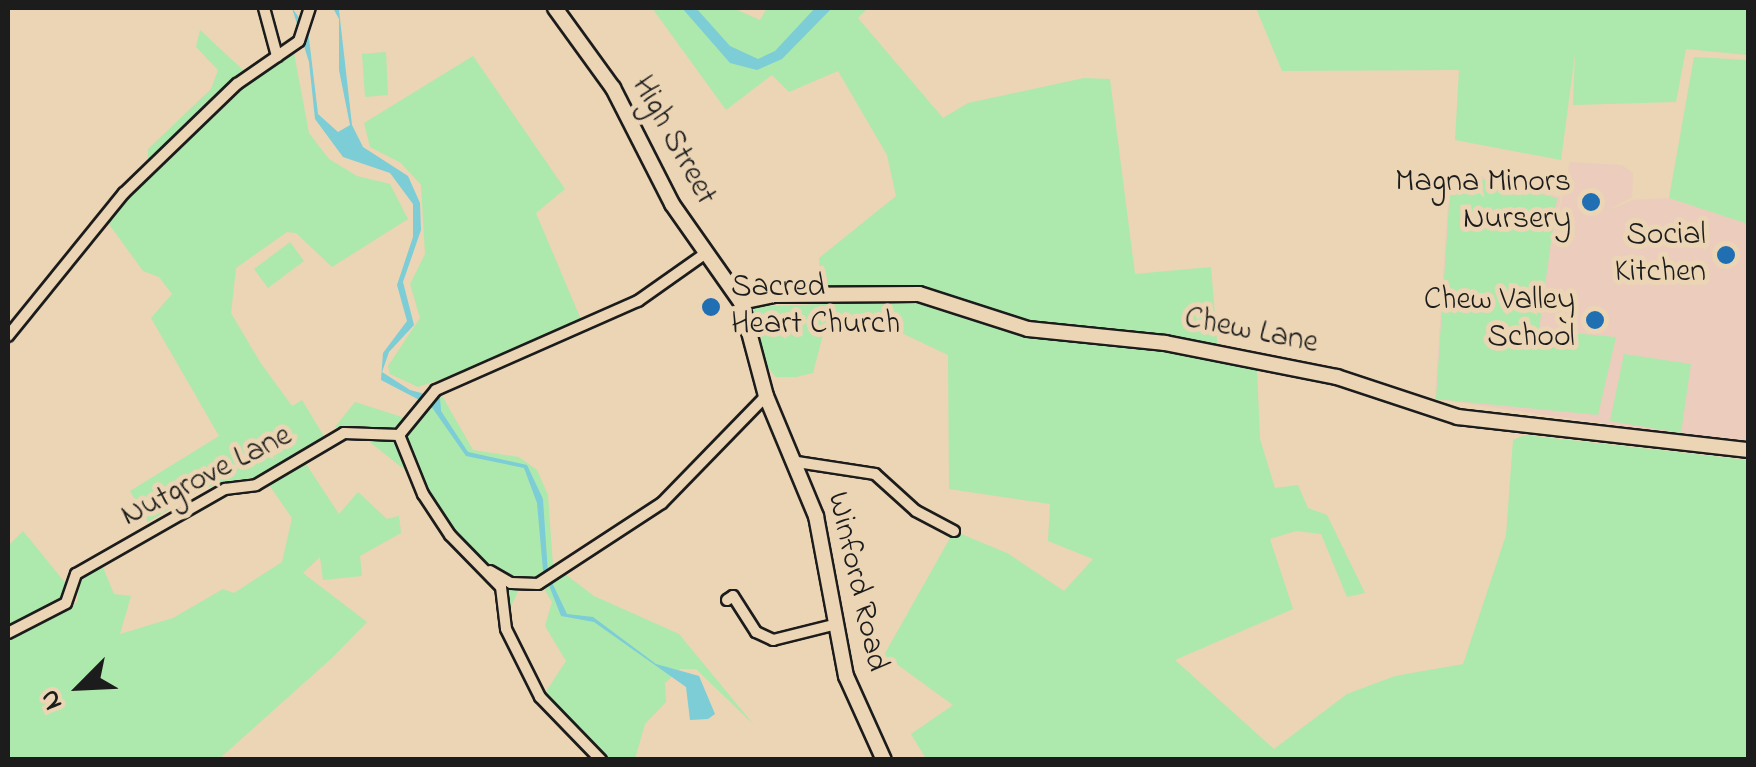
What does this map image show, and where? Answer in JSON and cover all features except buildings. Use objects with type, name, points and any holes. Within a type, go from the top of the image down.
[{"type":"main road","name":"High Street","points":[[555,8],[613,88],[672,204],[742,302]]},
{"type":"main road","name":"Chew Lane","points":[[742,302],[773,295],[919,294],[1028,329],[1165,343],[1339,378],[1458,417],[1748,450]]},
{"type":"main road","name":"Winford Road","points":[[742,302],[766,396],[797,462],[819,528],[833,625],[855,700],[884,760]]},
{"type":"street","points":[[264,8],[278,56]]},
{"type":"street","points":[[8,336],[124,193],[237,84],[294,46],[310,12]]},
{"type":"street","points":[[600,760],[540,697],[506,629],[501,587],[432,508],[399,435],[422,402],[436,390],[638,301],[706,253]]},
{"type":"street","points":[[484,568],[511,582],[538,584],[662,504],[766,396]]},
{"type":"street","name":"Nutgrove Lane","points":[[8,634],[66,603],[76,574],[225,489],[256,485],[344,433],[399,435]]},
{"type":"street","points":[[797,462],[875,474],[916,511],[954,531]]},
{"type":"street","points":[[733,596],[756,632],[773,640],[833,625]]},
{"type":"shaded area","name":"Chew Valley School","points":[[1570,162],[1622,165],[1633,173],[1632,197],[1605,212],[1633,200],[1669,198],[1748,224],[1748,444],[1435,399],[1449,189],[1461,171],[1561,197],[1553,233],[1586,239],[1555,231]]},
{"type":"green space","points":[[652,8],[733,8],[760,20],[767,8],[868,8],[858,18],[943,118],[968,103],[1084,78],[1110,79],[1135,274],[1211,267],[1218,353],[1201,341],[1068,324],[1067,340],[1184,351],[1257,370],[1260,439],[1275,488],[1298,485],[1308,508],[1327,515],[1365,593],[1347,597],[1321,534],[1296,531],[1270,539],[1293,609],[1175,660],[1274,749],[1347,694],[1395,676],[1463,664],[1506,535],[1513,440],[1525,435],[1748,460],[1748,759],[926,759],[911,734],[953,705],[884,655],[954,531],[1007,553],[1064,591],[1093,559],[1048,541],[1050,504],[949,489],[948,355],[866,316],[825,327],[813,373],[796,377],[776,377],[747,343],[743,324],[753,307],[822,304],[819,258],[896,196],[887,155],[838,71],[789,92],[772,75],[726,110]]},
{"type":"green space","points":[[1256,8],[1748,8],[1748,55],[1686,49],[1676,102],[1573,105],[1575,54],[1561,160],[1455,140],[1459,70],[1282,71]]},
{"type":"green space","points":[[200,30],[243,70],[241,77],[148,164],[148,149],[211,89],[218,70],[196,47]]},
{"type":"green space","points":[[386,52],[388,95],[365,97],[362,54]]},
{"type":"green space","points":[[294,53],[309,133],[329,159],[357,176],[390,184],[408,219],[332,267],[296,233],[287,232],[236,268],[231,313],[292,406],[302,400],[325,438],[259,476],[205,488],[148,522],[130,491],[219,436],[151,318],[172,294],[159,277],[143,271],[106,220],[241,87]]},
{"type":"green space","points":[[473,56],[565,189],[536,213],[582,322],[520,353],[418,387],[390,374],[388,366],[420,318],[410,284],[425,254],[421,185],[401,163],[370,147],[364,123]]},
{"type":"green space","points":[[1694,57],[1748,60],[1748,224],[1669,198]]},
{"type":"green space","points":[[1461,174],[1557,198],[1539,330],[1616,337],[1598,415],[1436,399],[1450,189]]},
{"type":"green space","points":[[290,242],[304,261],[268,288],[254,269]]},
{"type":"green space","points":[[1624,354],[1691,364],[1681,433],[1610,421]]},
{"type":"green space","points":[[441,394],[473,450],[519,457],[537,470],[548,495],[553,565],[594,596],[679,634],[754,725],[696,669],[680,669],[665,683],[666,702],[645,724],[635,759],[604,759],[543,696],[566,661],[545,626],[552,602],[543,587],[519,589],[507,615],[494,575],[422,506],[415,478],[366,439],[335,427],[355,402],[408,419]]},
{"type":"green space","points":[[304,461],[339,514],[358,492],[387,519],[399,516],[401,533],[360,556],[362,576],[323,580],[320,557],[303,573],[367,622],[333,657],[219,759],[8,760],[8,638],[77,602],[80,577],[102,565],[114,594],[131,596],[120,634],[173,618],[223,589],[234,593],[282,562],[292,518],[267,482]]},
{"type":"green space","points":[[23,531],[67,585],[64,601],[8,630],[8,546]]},
{"type":"water","points":[[292,8],[308,30],[318,114],[338,132],[350,125],[339,70],[339,19],[333,8],[339,10],[352,125],[363,147],[408,176],[420,203],[421,230],[403,282],[414,325],[389,352],[382,372],[410,390],[440,398],[441,411],[468,452],[527,465],[543,499],[548,574],[567,614],[593,617],[656,664],[699,676],[715,714],[708,719],[690,720],[686,687],[594,622],[561,616],[543,570],[537,503],[524,468],[466,456],[431,406],[381,380],[383,353],[407,321],[397,285],[413,237],[413,204],[390,173],[343,157],[315,119],[309,62]]},
{"type":"water","points":[[682,8],[696,8],[730,46],[758,59],[775,51],[815,8],[832,8],[782,59],[757,70],[730,63]]},
{"type":"place","name":"Magna Minors Nursery","points":[[1591,202]]},
{"type":"place","name":"Social Kitchen","points":[[1726,255]]},
{"type":"place","name":"Sacred Heart Church","points":[[711,307]]},
{"type":"place","name":"Chew Valley School","points":[[1595,320]]}]
